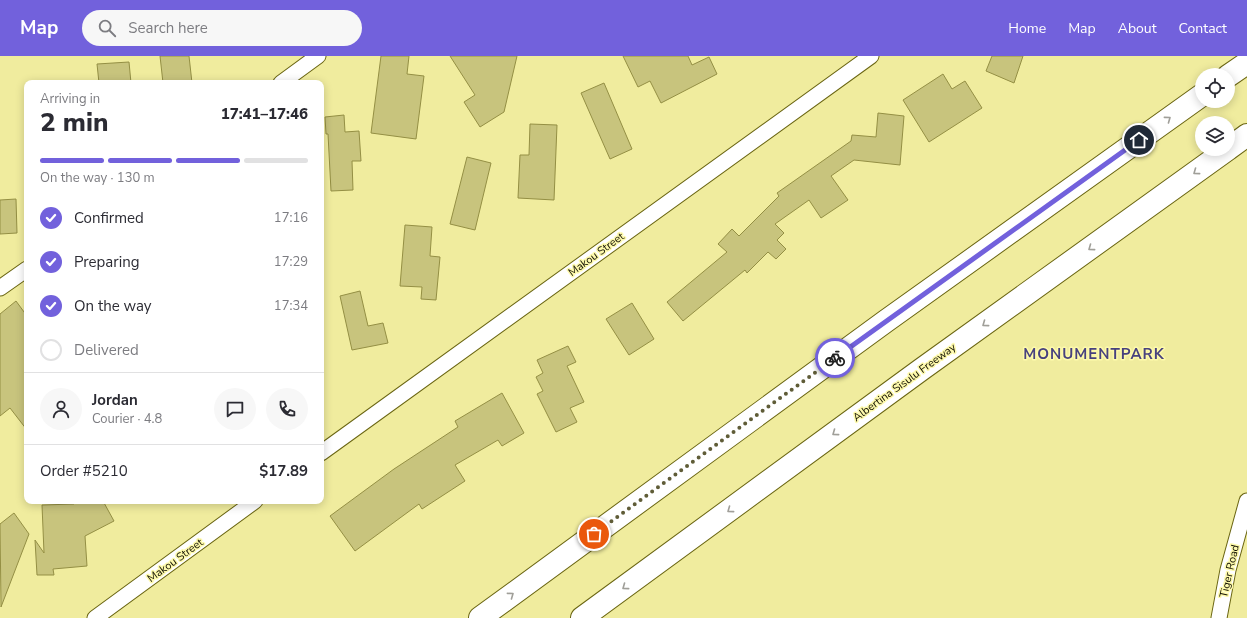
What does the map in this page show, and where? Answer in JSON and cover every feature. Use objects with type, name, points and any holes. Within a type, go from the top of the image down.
[{"type":"highway","points":[[1235,71],[1247,63]]},
{"type":"highway","points":[[480,618],[886,321],[1195,100]]},
{"type":"highway","name":"Albertina Sisulu Freeway","points":[[1235,144],[1247,135]]},
{"type":"highway","name":"Albertina Sisulu Freeway","points":[[582,618],[922,369],[1218,156]]},
{"type":"street","points":[[285,80],[318,56]]},
{"type":"street","name":"Makou Street","points":[[324,451],[871,56]]},
{"type":"street","points":[[0,288],[24,271]]},
{"type":"street","name":"Tiger Road","points":[[1218,618],[1228,570],[1247,501]]},
{"type":"street","name":"Makou Street","points":[[95,618],[251,504]]},
{"type":"building","points":[[160,56],[189,56],[192,80],[163,80]]},
{"type":"building","points":[[381,56],[409,56],[407,74],[424,76],[416,139],[371,133]]},
{"type":"building","points":[[450,56],[517,56],[504,112],[480,127],[464,102],[475,95]]},
{"type":"building","points":[[623,56],[688,56],[692,65],[709,57],[717,74],[661,103],[650,81],[638,87]]},
{"type":"building","points":[[992,56],[1023,56],[1014,83],[986,71]]},
{"type":"building","points":[[129,62],[131,80],[99,80],[97,64]]},
{"type":"building","points":[[943,74],[952,89],[965,81],[982,108],[929,142],[903,100]]},
{"type":"building","points":[[604,83],[632,149],[610,159],[581,93]]},
{"type":"building","points":[[878,113],[904,116],[900,165],[854,160],[831,176],[848,200],[821,218],[809,200],[775,224],[784,233],[777,240],[786,249],[776,259],[768,252],[747,273],[745,270],[683,321],[667,302],[727,252],[718,244],[732,229],[739,236],[779,196],[777,193],[851,141],[852,135],[876,137]]},
{"type":"building","points":[[344,115],[345,132],[359,131],[361,161],[352,161],[353,190],[331,191],[328,134],[326,134],[325,117]]},
{"type":"building","points":[[530,124],[557,125],[554,200],[518,198],[520,155],[529,155]]},
{"type":"building","points":[[467,157],[491,163],[475,230],[450,224]]},
{"type":"building","points":[[16,199],[17,233],[0,234],[0,200]]},
{"type":"building","points":[[405,225],[432,227],[430,256],[440,257],[436,300],[421,299],[422,287],[400,286]]},
{"type":"building","points":[[360,291],[368,326],[383,323],[388,343],[352,350],[340,296]]},
{"type":"building","points":[[16,301],[24,312],[24,426],[10,408],[0,416],[0,314]]},
{"type":"building","points":[[632,303],[654,339],[629,355],[606,319]]},
{"type":"building","points":[[568,346],[576,362],[567,366],[584,402],[570,408],[577,422],[556,432],[537,394],[543,391],[536,377],[543,373],[537,360]]},
{"type":"building","points":[[502,393],[524,433],[502,446],[498,440],[455,465],[465,481],[422,509],[419,504],[355,551],[330,516],[394,469],[458,427],[455,421]]},
{"type":"building","points":[[105,504],[114,521],[85,536],[87,566],[53,569],[54,575],[37,575],[35,540],[44,553],[42,505]]},
{"type":"building","points":[[14,513],[29,534],[1,607],[0,524]]},
{"type":"way so far","points":[[594,534],[835,358]]},
{"type":"district","name":"MONUMENTPARK","points":[[1094,354]]},
{"type":"route","points":[[835,358],[1139,140]]}]
